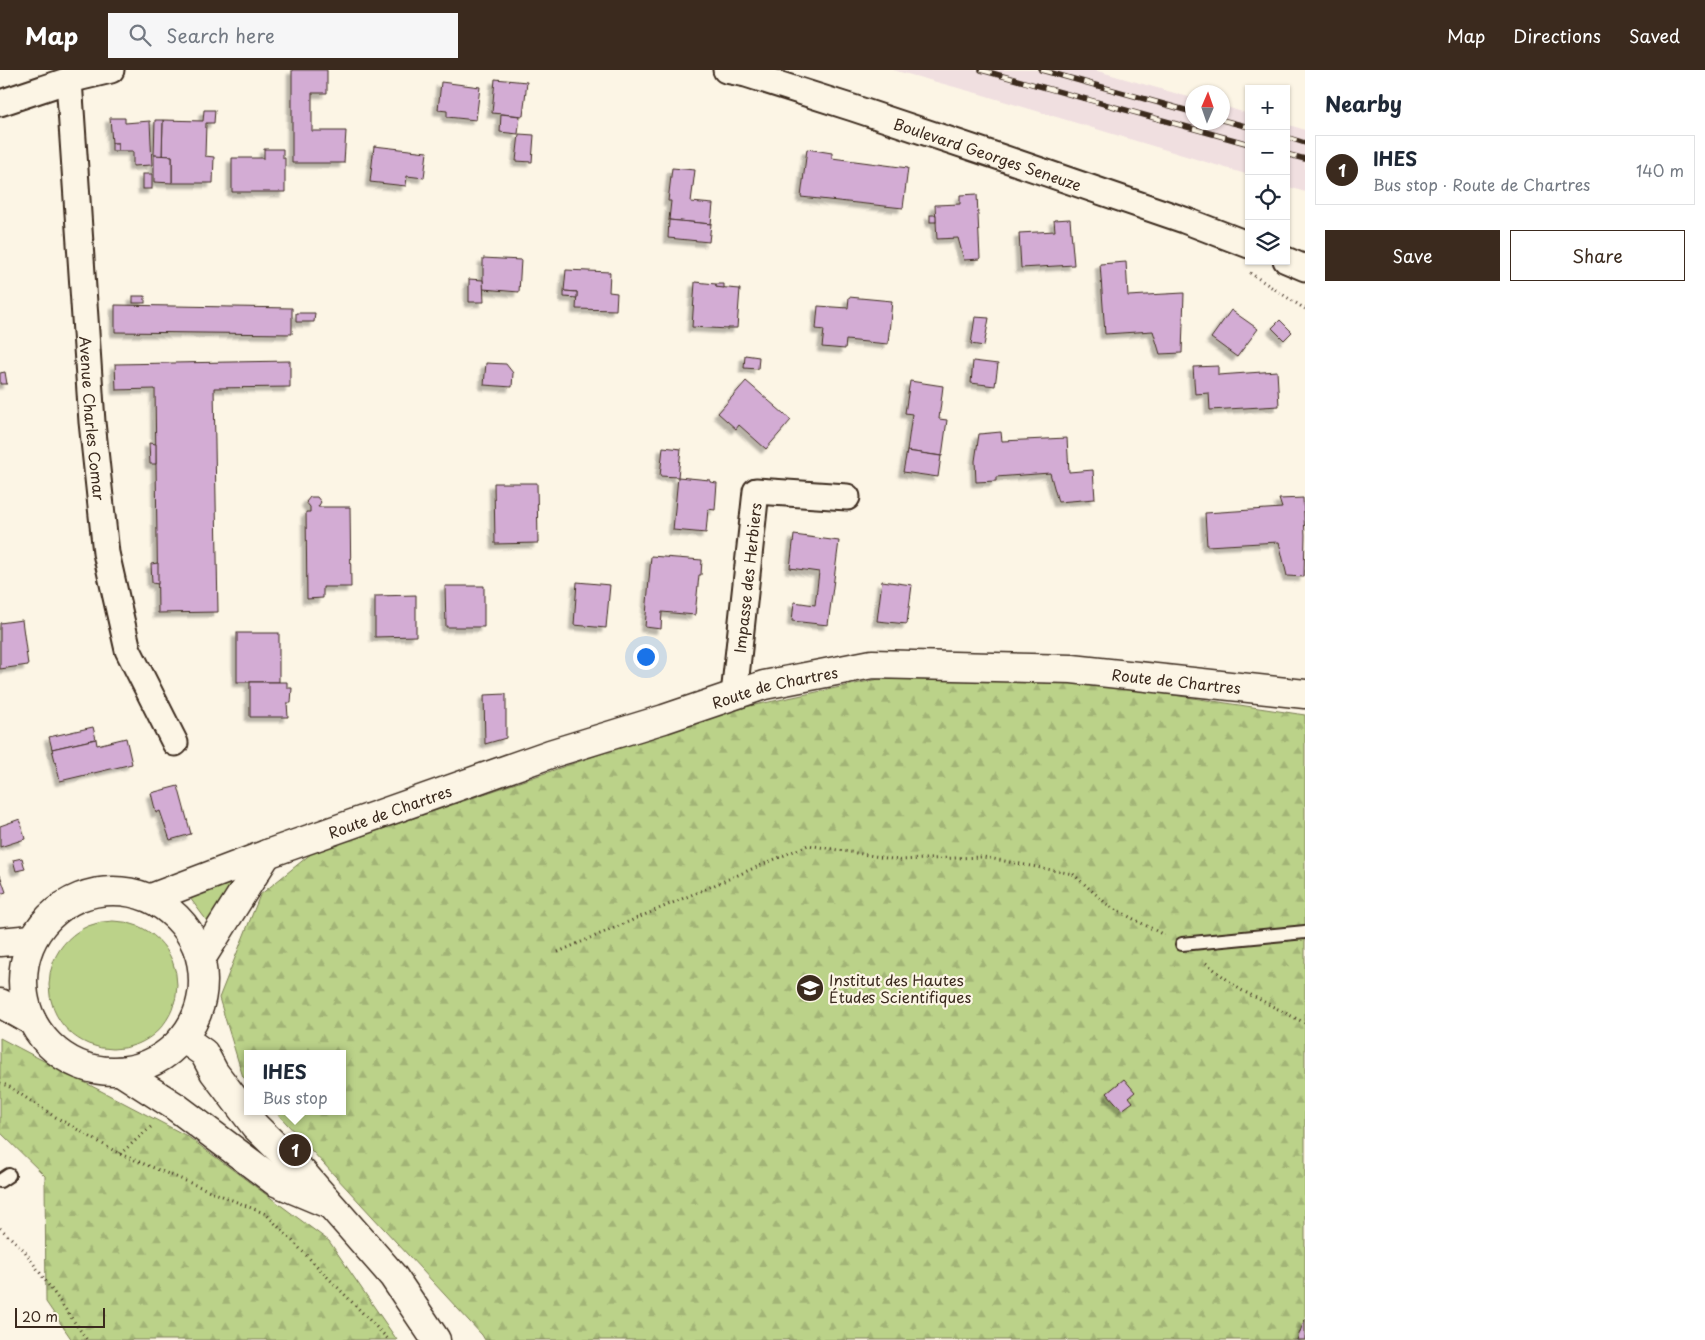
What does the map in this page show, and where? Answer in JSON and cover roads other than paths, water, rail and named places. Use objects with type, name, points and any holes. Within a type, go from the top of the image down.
[{"type":"main road","name":"Route de Chartres","points":[[151,898],[267,854],[550,754],[664,719],[764,685],[872,664],[1072,669],[1305,694]]},
{"type":"main road","points":[[201,958],[267,854]]},
{"type":"main road","points":[[124,891],[151,898],[183,922],[194,939],[201,958],[204,979],[202,1000],[195,1020],[183,1038],[166,1054],[144,1066],[120,1071],[106,1071],[77,1063],[51,1046],[32,1021],[25,1001],[22,980],[25,959],[32,939],[49,917],[71,901],[88,895],[97,892],[124,891]]},
{"type":"main road","points":[[0,942],[32,939]]},
{"type":"main road","points":[[0,1003],[32,1021]]},
{"type":"main road","points":[[183,1038],[204,1053],[214,1072],[244,1112]]},
{"type":"main road","points":[[120,1071],[176,1107],[276,1182],[332,1206]]},
{"type":"main road","points":[[247,1115],[255,1126],[302,1172],[393,1276],[436,1340]]},
{"type":"street","points":[[0,103],[69,80],[111,70]]},
{"type":"street","name":"Boulevard Georges Seneuze","points":[[726,70],[746,74],[817,96],[991,154],[1184,220],[1245,243]]},
{"type":"street","name":"Avenue Charles Comar","points":[[69,80],[92,422],[106,554],[128,650],[175,743]]},
{"type":"street","points":[[1290,262],[1305,268]]},
{"type":"street","name":"Impasse des Herbiers","points":[[734,695],[756,491],[847,497]]},
{"type":"lane","points":[[1182,944],[1305,932]]},
{"type":"railway","points":[[981,70],[1245,143]]},
{"type":"railway","points":[[1041,70],[1185,110]]},
{"type":"railway","points":[[1230,122],[1245,126]]},
{"type":"railway","points":[[1290,138],[1305,143]]},
{"type":"railway","points":[[1290,155],[1305,159]]},
{"type":"place","name":"Institut des Hautes Études Scientifiques","points":[[810,988]]},
{"type":"place","name":"IHES","points":[[295,1150]]}]
